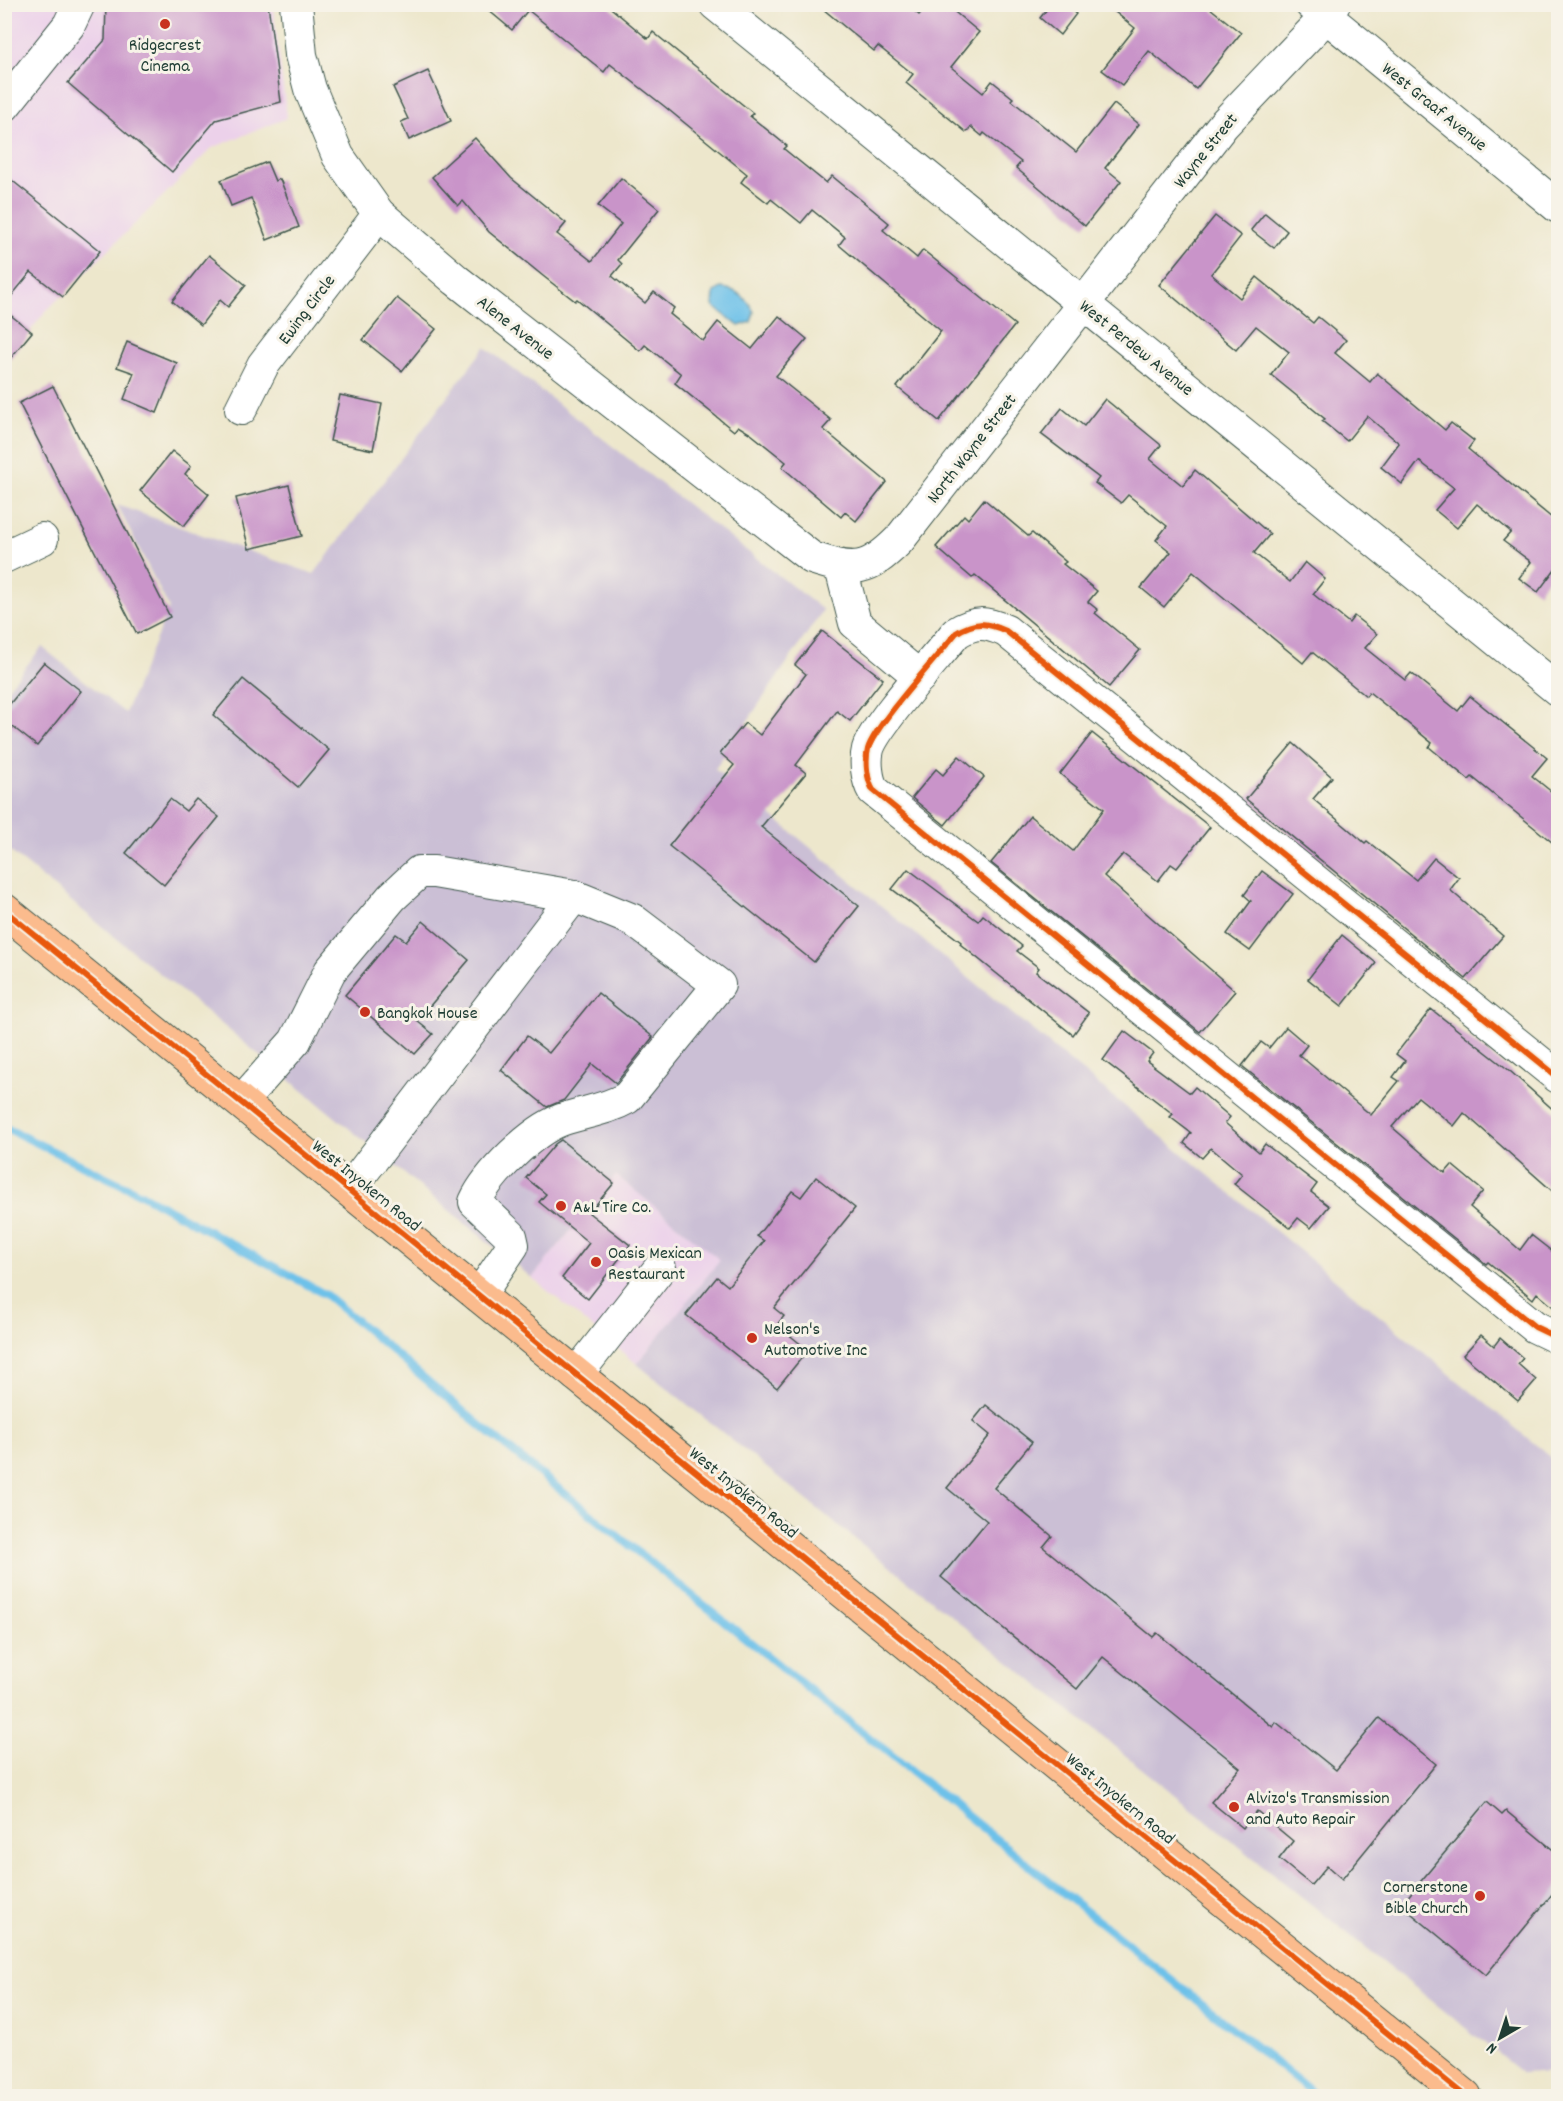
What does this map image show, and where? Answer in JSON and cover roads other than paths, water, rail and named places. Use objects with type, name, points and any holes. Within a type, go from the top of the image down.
[{"type":"main road","name":"West Inyokern Road","points":[[4,910],[1465,2097]]},
{"type":"street","points":[[4,106],[69,25],[79,4]]},
{"type":"street","name":"Alene Avenue","points":[[296,4],[301,55],[310,88],[338,156],[379,214],[456,280],[812,558],[842,568]]},
{"type":"street","name":"West Perdew Avenue","points":[[715,4],[1558,690]]},
{"type":"street","name":"Wayne Street","points":[[1084,304],[1223,125],[1324,9]]},
{"type":"street","name":"West Graaf Avenue","points":[[1324,9],[1558,207]]},
{"type":"street","name":"Ewing Circle","points":[[241,409],[263,365],[379,214]]},
{"type":"street","name":"North Wayne Street","points":[[842,568],[869,565],[899,540],[1084,304]]},
{"type":"street","points":[[4,557],[42,539]]},
{"type":"street","points":[[842,568],[855,623],[920,677]]},
{"type":"street","points":[[1558,1077],[1006,630],[987,623],[972,624],[956,633],[881,727],[868,749],[868,782],[873,790],[1535,1327],[1558,1338]]},
{"type":"street","points":[[241,1102],[295,1041],[330,971],[392,897],[419,872],[434,872],[574,896],[633,920],[718,985],[627,1098],[614,1106],[563,1119],[544,1128],[512,1156],[479,1194],[475,1202],[511,1236],[513,1245],[479,1296]]},
{"type":"street","points":[[349,1190],[574,896]]},
{"type":"street","points":[[576,1374],[660,1268]]},
{"type":"water","points":[[721,288],[737,292],[748,302],[754,312],[751,322],[739,326],[713,306],[714,293]]},
{"type":"waterway","points":[[4,1127],[139,1193],[326,1295],[483,1428],[1317,2096]]},
{"type":"place","name":"Ridgecrest Cinema","points":[[165,24]]},
{"type":"place","name":"Bangkok House","points":[[365,1012]]},
{"type":"place","name":"A&L Tire Co.","points":[[561,1206]]},
{"type":"place","name":"Oasis Mexican Restaurant","points":[[596,1262]]},
{"type":"place","name":"Nelson's Automotive Inc","points":[[752,1338]]},
{"type":"place","name":"Alvizo's Transmission and Auto Repair","points":[[1234,1807]]},
{"type":"place","name":"Cornerstone Bible Church","points":[[1480,1896]]}]
